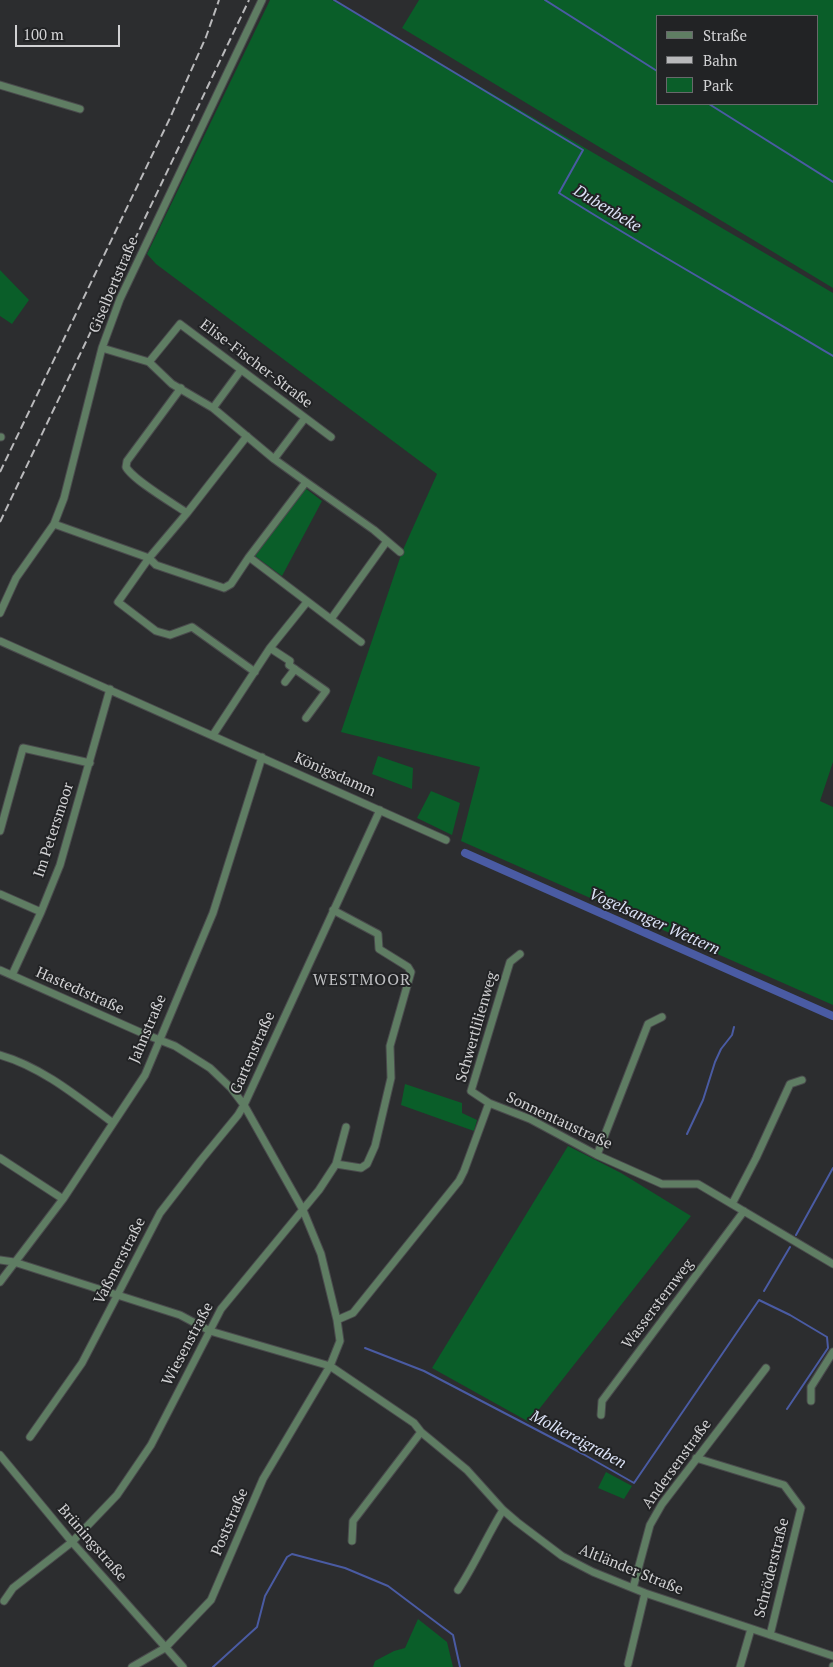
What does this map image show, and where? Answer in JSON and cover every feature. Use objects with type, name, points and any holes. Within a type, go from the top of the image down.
[{"type":"street","name":"Giselbertstraße","points":[[0,613],[16,578],[54,524],[64,498],[102,348],[120,298],[262,0]]},
{"type":"street","points":[[0,85],[80,109]]},
{"type":"street","name":"Elise-Fischer-Straße","points":[[149,362],[180,324],[331,437]]},
{"type":"street","points":[[102,348],[149,362],[172,384],[213,408],[274,459],[374,530],[400,552]]},
{"type":"street","points":[[213,408],[241,370]]},
{"type":"street","points":[[180,388],[127,461],[126,467],[128,471],[156,492],[188,513]]},
{"type":"street","points":[[274,459],[305,418]]},
{"type":"street","points":[[247,436],[188,513],[148,558],[118,602],[156,631],[170,634],[192,627],[254,672]]},
{"type":"street","points":[[54,524],[148,558],[156,565],[224,588],[231,584],[306,482]]},
{"type":"street","points":[[330,619],[387,541]]},
{"type":"street","points":[[249,558],[361,642]]},
{"type":"street","points":[[213,735],[270,648],[306,602]]},
{"type":"street","name":"Königsdamm","points":[[0,641],[446,840]]},
{"type":"street","points":[[270,648],[290,661],[289,665],[326,691],[306,718]]},
{"type":"street","points":[[286,682],[295,669]]},
{"type":"street","name":"Im Petersmoor","points":[[12,975],[60,865],[110,689]]},
{"type":"street","points":[[0,831],[23,748],[90,763]]},
{"type":"street","name":"Jahnstraße","points":[[0,1282],[63,1199],[145,1075],[213,913],[262,757]]},
{"type":"street","name":"Gartenstraße","points":[[330,1366],[340,1341],[337,1320],[320,1254],[303,1210],[244,1105],[380,810]]},
{"type":"street","points":[[0,894],[41,912]]},
{"type":"street","points":[[334,910],[378,934],[379,949],[408,967],[411,972],[390,1046],[390,1084],[375,1146],[367,1164],[361,1168],[336,1164]]},
{"type":"street","name":"Schwertlilienweg","points":[[489,1104],[471,1091],[510,962],[520,954]]},
{"type":"street","name":"Hastedtstraße","points":[[0,970],[176,1046],[210,1068],[231,1088],[244,1105]]},
{"type":"street","points":[[597,1155],[648,1024],[662,1017]]},
{"type":"street","points":[[0,1055],[49,1077],[113,1122]]},
{"type":"street","points":[[802,1080],[790,1084],[756,1158],[732,1204],[833,1264]]},
{"type":"street","name":"Sonnentaustraße","points":[[337,1320],[353,1314],[458,1181],[464,1172],[489,1104],[530,1119],[597,1155],[662,1184],[698,1184],[732,1204]]},
{"type":"street","name":"Vaßmerstraße","points":[[30,1437],[82,1363],[160,1213],[244,1105]]},
{"type":"street","name":"Wiesenstraße","points":[[4,1600],[13,1588],[72,1542],[117,1494],[151,1445],[221,1309],[319,1190],[336,1164],[346,1127]]},
{"type":"street","points":[[0,1158],[63,1199]]},
{"type":"street","name":"Wassersternweg","points":[[601,1415],[602,1401],[744,1211]]},
{"type":"street","name":"Altländer Straße","points":[[0,1260],[14,1262],[118,1294],[180,1315],[210,1331],[330,1366],[414,1423],[421,1432],[467,1470],[503,1510],[562,1556],[593,1572],[645,1593],[833,1656]]},
{"type":"street","points":[[811,1401],[811,1387],[833,1352]]},
{"type":"street","name":"Poststraße","points":[[132,1667],[164,1648],[211,1600],[263,1479],[330,1366]]},
{"type":"street","name":"Andersenstraße","points":[[633,1588],[650,1524],[662,1504],[766,1368]]},
{"type":"street","points":[[352,1541],[353,1521],[421,1432]]},
{"type":"street","name":"Schröderstraße","points":[[696,1458],[784,1485],[801,1508],[770,1635]]},
{"type":"street","name":"Brüningstraße","points":[[2,1461],[164,1648],[183,1667]]},
{"type":"street","points":[[458,1590],[503,1510]]},
{"type":"street","points":[[628,1664],[645,1593]]},
{"type":"street","points":[[740,1667],[751,1629]]},
{"type":"green space","points":[[270,0],[332,0],[833,293],[833,762],[820,801],[833,807],[833,1005],[461,841],[480,767],[341,732],[402,552],[437,474],[156,264],[147,254]]},
{"type":"green space","points":[[419,0],[833,0],[833,288],[402,28]]},
{"type":"green space","points":[[0,270],[29,300],[12,324],[0,316]]},
{"type":"green space","points":[[305,488],[322,501],[282,576],[255,556]]},
{"type":"green space","points":[[378,756],[413,768],[412,789],[372,774]]},
{"type":"green space","points":[[431,791],[460,803],[452,835],[417,818]]},
{"type":"green space","points":[[405,1084],[462,1103],[462,1113],[477,1120],[474,1131],[401,1105]]},
{"type":"green space","points":[[568,1146],[621,1173],[691,1216],[529,1422],[432,1368]]},
{"type":"green space","points":[[606,1472],[632,1486],[624,1499],[598,1488]]},
{"type":"green space","points":[[418,1619],[447,1642],[453,1667],[373,1667],[375,1661],[394,1651],[405,1648]]},
{"type":"waterway","name":"Dubenbeke","points":[[334,0],[583,150],[559,193],[833,356]]},
{"type":"waterway","points":[[545,0],[656,70]]},
{"type":"waterway","points":[[711,105],[833,182]]},
{"type":"waterway","name":"Vogelsanger Wettern","points":[[465,853],[833,1016]]},
{"type":"waterway","points":[[687,1134],[703,1100],[715,1062],[721,1049],[732,1035],[734,1027]]},
{"type":"waterway","name":"Molkereigraben","points":[[796,1235],[833,1168]]},
{"type":"waterway","name":"Molkereigraben","points":[[764,1291],[790,1247]]},
{"type":"waterway","name":"Molkereigraben","points":[[365,1348],[424,1371],[583,1454],[634,1483],[759,1300],[790,1315],[827,1337],[828,1348],[787,1409]]},
{"type":"waterway","points":[[213,1667],[257,1627],[265,1596],[287,1557],[292,1554],[345,1568],[388,1586],[453,1635],[460,1667]]},
{"type":"railway","points":[[0,472],[170,118],[206,37],[219,0]]},
{"type":"railway","points":[[0,522],[249,0]]},
{"type":"district","name":"WESTMOOR","points":[[362,980]]}]
